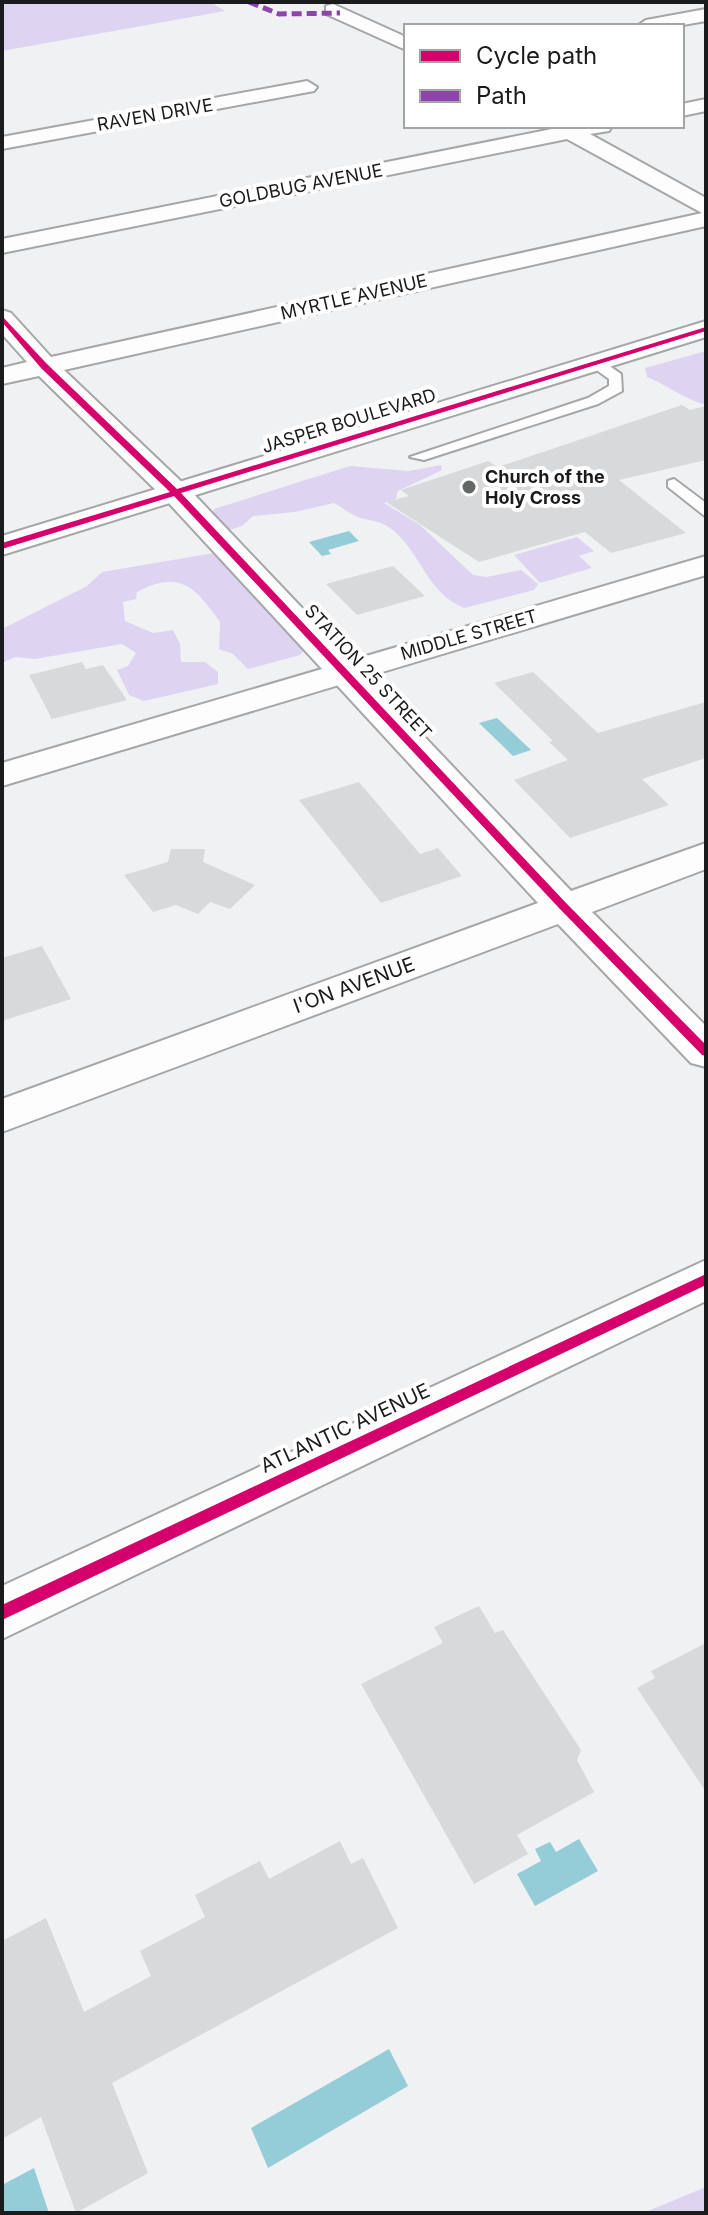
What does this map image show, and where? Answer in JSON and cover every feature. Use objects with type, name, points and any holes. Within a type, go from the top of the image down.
[{"type":"street","points":[[333,10],[404,43]]},
{"type":"street","points":[[657,24],[706,15]]},
{"type":"street","name":"RAVEN DRIVE","points":[[2,143],[307,87]]},
{"type":"street","points":[[684,110],[706,105]]},
{"type":"street","points":[[565,129],[706,207]]},
{"type":"street","name":"GOLDBUG AVENUE","points":[[2,246],[565,129]]},
{"type":"street","name":"MYRTLE AVENUE","points":[[2,376],[706,219]]},
{"type":"street","name":"STATION 25 STREET","points":[[2,318],[44,366],[177,494],[563,906],[706,1052]]},
{"type":"street","name":"JASPER BOULEVARD","points":[[2,546],[706,329]]},
{"type":"street","points":[[2,554],[34,538]]},
{"type":"street","name":"MIDDLE STREET","points":[[2,775],[706,565]]},
{"type":"street","name":"I'ON AVENUE","points":[[2,1116],[706,855]]},
{"type":"street","name":"ATLANTIC AVENUE","points":[[2,1613],[706,1279]]},
{"type":"lane","points":[[418,457],[593,401],[617,388],[616,377],[596,363]]},
{"type":"lane","points":[[674,484],[706,512]]},
{"type":"shaded area","points":[[2,2],[210,2],[225,11],[2,51]]},
{"type":"shaded area","points":[[706,351],[706,405],[647,377],[645,368]]},
{"type":"shaded area","points":[[441,465],[442,470],[398,491],[396,499],[384,503],[420,525],[473,575],[486,577],[521,570],[538,584],[534,590],[464,608],[452,602],[433,584],[394,531],[354,515],[334,503],[295,512],[253,516],[242,526],[226,531],[209,519],[214,509],[350,466],[409,471]]},
{"type":"shaded area","points":[[577,537],[594,551],[579,556],[592,568],[540,583],[514,555]]},
{"type":"shaded area","points":[[214,553],[226,554],[305,649],[300,655],[248,669],[233,654],[219,649],[220,622],[203,599],[185,585],[165,582],[137,592],[136,599],[123,602],[125,621],[153,633],[173,630],[180,644],[181,662],[205,662],[218,672],[218,684],[144,701],[129,695],[117,670],[128,666],[136,653],[122,644],[35,659],[15,657],[2,663],[2,629],[87,586],[102,572]]},
{"type":"shaded area","points":[[706,2187],[706,2213],[643,2213]]},
{"type":"water","points":[[349,531],[359,541],[328,550],[331,554],[322,556],[309,542]]},
{"type":"water","points":[[497,718],[531,750],[513,756],[479,723]]},
{"type":"water","points":[[579,1839],[598,1871],[535,1906],[517,1874],[541,1861],[535,1849],[550,1842],[556,1852]]},
{"type":"water","points":[[389,2049],[408,2086],[268,2168],[251,2128]]},
{"type":"water","points":[[34,2168],[49,2213],[2,2213],[2,2185]]},
{"type":"building","name":"Church of the Holy Cross","points":[[682,405],[690,410],[706,406],[706,460],[619,480],[686,533],[611,553],[585,532],[479,562],[386,502],[409,496],[401,490],[488,461],[498,467]]},
{"type":"building","points":[[393,566],[425,596],[357,615],[326,584]]},
{"type":"building","points":[[82,662],[86,669],[103,665],[127,700],[52,719],[29,675]]},
{"type":"building","points":[[533,672],[598,733],[706,702],[706,758],[642,779],[669,805],[570,838],[514,780],[568,760],[494,683]]},
{"type":"building","points":[[359,782],[420,854],[438,848],[462,876],[381,903],[299,800]]},
{"type":"building","points":[[171,849],[205,849],[203,862],[255,885],[230,909],[210,902],[198,914],[176,905],[153,912],[124,875],[168,862]]},
{"type":"building","points":[[42,946],[71,999],[2,1021],[2,958]]},
{"type":"building","points":[[479,1606],[495,1633],[503,1630],[581,1750],[577,1760],[594,1792],[517,1835],[528,1854],[474,1884],[361,1684],[443,1643],[434,1627]]},
{"type":"building","points":[[706,1643],[706,1792],[637,1688],[655,1678],[651,1671]]},
{"type":"building","points":[[340,1841],[351,1864],[363,1858],[398,1928],[112,2083],[148,2173],[76,2213],[41,2117],[2,2139],[2,1941],[46,1918],[84,2012],[151,1976],[140,1951],[205,1917],[195,1895],[260,1861],[269,1879]]},
{"type":"marked path","points":[[249,2],[279,14],[340,13]]},
{"type":"cycle path","points":[[2,318],[44,366],[177,494],[563,906],[706,1052]]},
{"type":"cycle path","points":[[2,546],[706,329]]},
{"type":"cycle path","points":[[2,1613],[706,1279]]},
{"type":"place","name":"Church of the Holy Cross","points":[[469,487]]}]
